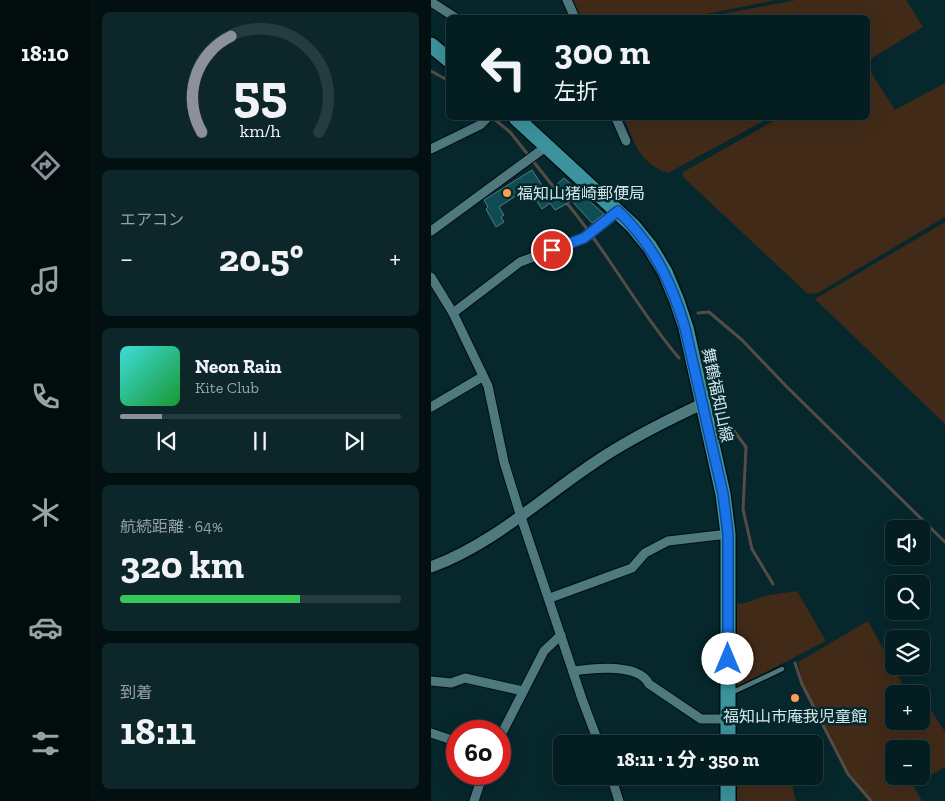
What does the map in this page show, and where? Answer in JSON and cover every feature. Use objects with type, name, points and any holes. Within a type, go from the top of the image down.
[{"type":"main road","points":[[431,45],[446,58]]},
{"type":"main road","name":"舞鶴福知山線","points":[[517,120],[618,211],[650,247],[674,294],[685,328],[723,494],[728,534],[728,735]]},
{"type":"main road","points":[[727,801],[728,785]]},
{"type":"street","points":[[567,0],[574,15]]},
{"type":"street","points":[[431,2],[450,15]]},
{"type":"street","points":[[431,149],[480,125],[485,120]]},
{"type":"street","points":[[618,120],[626,141]]},
{"type":"street","points":[[431,231],[547,146]]},
{"type":"street","points":[[453,313],[520,262],[584,238],[618,211]]},
{"type":"street","points":[[431,277],[453,313],[482,377],[488,386],[504,462],[596,735]]},
{"type":"street","points":[[431,407],[482,377]]},
{"type":"street","points":[[431,567],[505,530],[614,450],[702,404]]},
{"type":"street","points":[[550,598],[632,568],[645,554],[668,542],[728,534]]},
{"type":"street","points":[[508,720],[544,651],[561,635]]},
{"type":"street","points":[[573,671],[613,668],[636,672],[646,678],[649,684],[701,719],[728,719]]},
{"type":"street","points":[[431,681],[451,682],[465,678],[523,691]]},
{"type":"street","points":[[431,733],[446,738]]},
{"type":"street","points":[[474,801],[479,785]]},
{"type":"street","points":[[614,785],[619,801]]},
{"type":"lane","points":[[727,694],[783,669]]},
{"type":"shaded area","points":[[573,0],[771,0],[702,15],[580,15]]},
{"type":"shaded area","points":[[796,0],[906,0],[923,27],[870,59],[870,15],[717,15]]},
{"type":"shaded area","points":[[870,71],[895,110],[945,83],[945,217],[818,293],[808,294],[683,177],[683,172],[775,120],[870,120]]},
{"type":"shaded area","points":[[625,120],[765,120],[668,173],[658,169],[644,158],[635,144]]},
{"type":"shaded area","points":[[945,222],[945,424],[815,299]]},
{"type":"shaded area","points":[[797,591],[826,641],[733,689],[731,602],[742,604],[768,595]]},
{"type":"shaded area","points":[[868,621],[885,652],[885,675],[898,675],[903,685],[885,685],[885,730],[930,730],[930,709],[945,732],[945,767],[930,775],[930,740],[885,740],[885,785],[913,785],[922,801],[872,801],[849,772],[803,684],[798,662]]},
{"type":"shaded area","points":[[735,785],[792,785],[796,801],[735,801]]},
{"type":"building","points":[[532,170],[547,193],[564,178],[604,214],[592,223],[572,201],[555,210],[550,203],[542,209],[528,188],[499,207],[504,215],[501,217],[504,222],[496,227],[486,209],[488,207],[484,200]]},
{"type":"waterway","points":[[431,71],[446,79]]},
{"type":"waterway","points":[[495,120],[510,132],[556,190]]},
{"type":"waterway","points":[[565,201],[595,239],[649,320],[679,358]]},
{"type":"waterway","points":[[698,313],[709,312],[742,340],[787,387],[945,542]]},
{"type":"waterway","points":[[711,400],[746,447],[743,509],[752,549],[773,584]]},
{"type":"waterway","points":[[795,663],[802,684],[848,774],[871,801]]},
{"type":"place","name":"福知山猪崎郵便局","points":[[507,193]]},
{"type":"place","name":"福知山市庵我児童館","points":[[795,698]]},
{"type":"route","points":[[552,250],[584,238],[618,211],[650,247],[665,272],[677,301],[685,328],[723,494],[728,534],[728,659]]}]
